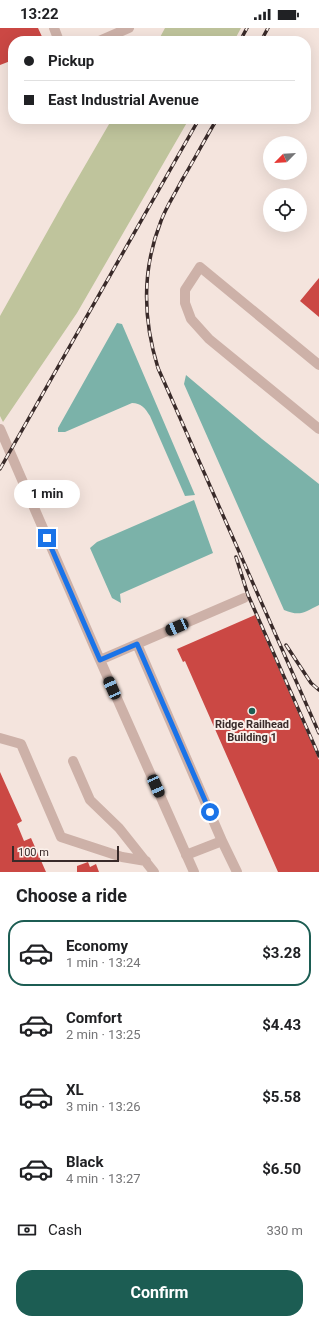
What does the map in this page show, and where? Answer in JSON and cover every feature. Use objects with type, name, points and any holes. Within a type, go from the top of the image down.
[{"type":"street","points":[[111,36],[129,28]]},
{"type":"street","points":[[319,365],[200,267],[184,290],[191,319],[209,339],[319,429]]},
{"type":"street","points":[[0,429],[194,872]]},
{"type":"street","points":[[100,660],[244,598]]},
{"type":"street","points":[[137,644],[237,872]]},
{"type":"street","points":[[0,738],[21,744],[61,837],[122,857],[146,861]]},
{"type":"street","points":[[73,761],[90,800],[119,828],[154,872]]},
{"type":"street","points":[[186,855],[222,840]]},
{"type":"green space","points":[[165,28],[241,28],[237,36],[161,36]]},
{"type":"green space","points":[[109,124],[186,124],[77,313],[3,422],[0,416],[0,316]]},
{"type":"water","points":[[117,323],[122,324],[195,495],[185,496],[150,416],[140,405],[132,403],[65,432],[58,432],[58,428]]},
{"type":"water","points":[[186,375],[262,439],[319,484],[319,605],[302,613],[284,610],[184,384]]},
{"type":"water","points":[[194,500],[213,553],[120,594],[121,603],[112,598],[90,548],[97,542]]},
{"type":"building","points":[[0,28],[38,28],[42,36],[8,36],[8,62],[0,65]]},
{"type":"building","points":[[319,278],[319,317],[300,301]]},
{"type":"building","name":"Ridge Railhead Building 1","points":[[255,615],[319,760],[319,872],[278,872],[185,661],[183,662],[177,649]]},
{"type":"building","points":[[0,772],[22,821],[17,824],[24,841],[31,838],[46,872],[0,872]]},
{"type":"building","points":[[88,862],[90,867],[96,864],[99,872],[77,872],[77,866]]},
{"type":"railway","points":[[243,36],[247,28]]},
{"type":"railway","points":[[264,36],[268,28]]},
{"type":"railway","points":[[0,469],[196,124]]},
{"type":"railway","points":[[214,124],[168,206],[155,239],[150,257],[148,276],[147,313],[149,332],[158,368],[319,733]]},
{"type":"railway","points":[[236,557],[248,595],[319,756]]},
{"type":"railway","points":[[286,645],[311,683],[319,690]]},
{"type":"place","name":"Ridge Railhead Building 1","points":[[252,711]]},
{"type":"route","points":[[47,538],[100,660],[137,644],[210,812]]}]
